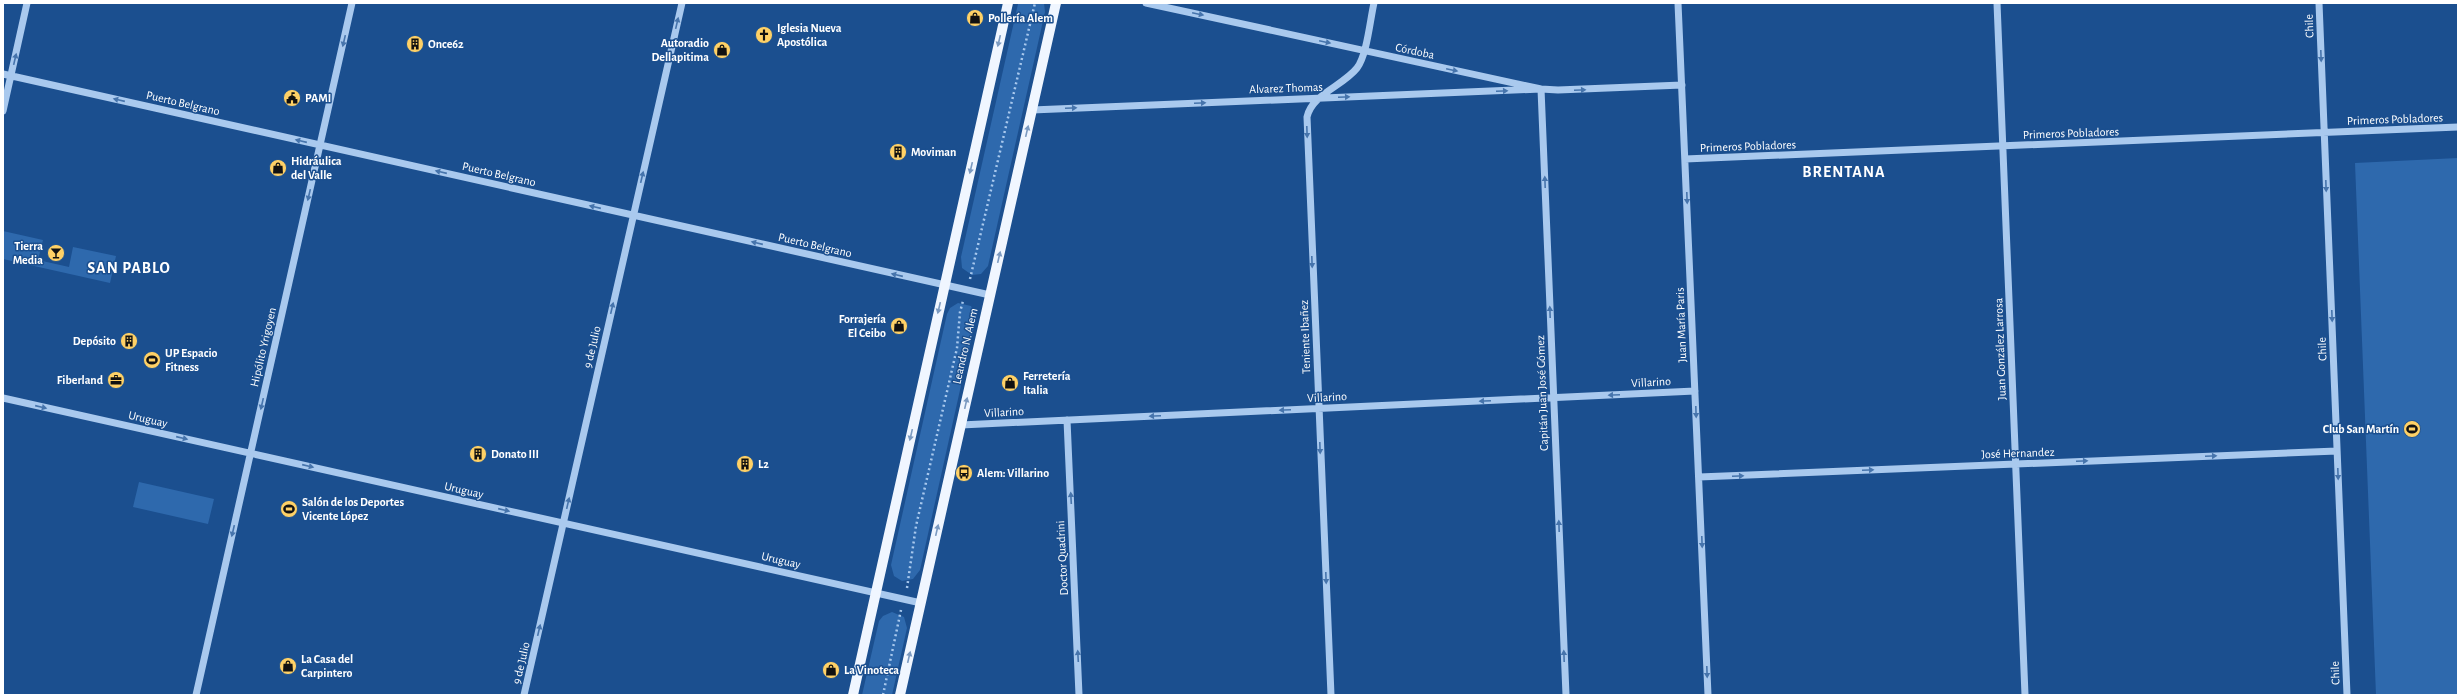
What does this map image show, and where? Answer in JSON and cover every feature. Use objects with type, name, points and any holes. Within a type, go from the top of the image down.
[{"type":"main road","points":[[853,695],[1008,3]]},
{"type":"main road","name":"Leandro N. Alem","points":[[900,695],[1056,3]]},
{"type":"street","points":[[3,111],[27,3]]},
{"type":"street","name":"Hipólito Yrigoyen","points":[[196,695],[352,3]]},
{"type":"street","name":"9 de Julio","points":[[524,695],[682,3]]},
{"type":"street","name":"Córdoba","points":[[1146,3],[1541,89],[1558,90],[1682,85]]},
{"type":"street","name":"Teniente Ibañez","points":[[1331,695],[1307,123],[1310,106],[1356,68],[1361,61],[1374,3]]},
{"type":"street","name":"Juan María Paris","points":[[1678,3],[1708,695]]},
{"type":"street","name":"Juan González Larrosa","points":[[1997,3],[2025,695]]},
{"type":"street","name":"Chile","points":[[2319,3],[2347,695]]},
{"type":"street","name":"Puerto Belgrano","points":[[3,74],[990,295]]},
{"type":"street","name":"Alvarez Thomas","points":[[1032,110],[1541,89]]},
{"type":"street","name":"Capitán Juan José Gómez","points":[[1541,89],[1566,695]]},
{"type":"street","name":"Primeros Pobladores","points":[[1685,159],[2458,127]]},
{"type":"street","name":"Villarino","points":[[961,425],[1695,391]]},
{"type":"street","name":"Uruguay","points":[[3,398],[921,603]]},
{"type":"street","name":"Doctor Quadrini","points":[[1067,420],[1079,695]]},
{"type":"street","name":"José Hernandez","points":[[1699,477],[2337,450]]},
{"type":"path","points":[[972,275],[1035,3]]},
{"type":"path","points":[[909,581],[916,526],[957,348],[963,303]]},
{"type":"path","points":[[883,695],[900,614]]},
{"type":"shaded area","points":[[1044,3],[1045,12],[988,266],[981,274],[972,275],[962,268],[961,257],[1018,4]]},
{"type":"shaded area","name":"Club San Martín","points":[[2458,158],[2458,695],[2376,695],[2355,163]]},
{"type":"shaded area","points":[[3,231],[43,240],[38,260],[69,267],[73,247],[116,256],[110,283],[3,259]]},
{"type":"shaded area","points":[[958,303],[971,306],[976,318],[920,570],[913,579],[902,581],[894,576],[891,565],[947,314],[950,308]]},
{"type":"shaded area","points":[[139,482],[214,499],[208,524],[133,507]]},
{"type":"shaded area","points":[[892,612],[904,617],[907,628],[892,695],[862,695],[879,621],[883,616]]},
{"type":"place","name":"Pollería Alem","points":[[975,18]]},
{"type":"place","name":"Iglesia Nueva Apostólica","points":[[764,35]]},
{"type":"place","name":"Once62","points":[[415,44]]},
{"type":"place","name":"Autoradio Dellapitima","points":[[722,50]]},
{"type":"place","name":"PAMI","points":[[292,98]]},
{"type":"place","name":"Moviman","points":[[898,152]]},
{"type":"place","name":"Hidráulica del Valle","points":[[278,168]]},
{"type":"place","name":"Tierra Media","points":[[56,253]]},
{"type":"place","name":"Forrajería El Ceibo","points":[[899,326]]},
{"type":"place","name":"Depósito","points":[[129,341]]},
{"type":"place","name":"UP Espacio Fitness","points":[[152,360]]},
{"type":"place","name":"Fiberland","points":[[116,380]]},
{"type":"place","name":"Ferretería Italia","points":[[1010,383]]},
{"type":"place","name":"Club San Martín","points":[[2412,429]]},
{"type":"place","name":"Donato III","points":[[478,454]]},
{"type":"place","name":"L2","points":[[745,464]]},
{"type":"place","name":"Alem: Villarino","points":[[964,473]]},
{"type":"place","name":"Salón de los Deportes Vicente López","points":[[289,509]]},
{"type":"place","name":"La Casa del Carpintero","points":[[288,666]]},
{"type":"place","name":"La Vinoteca","points":[[831,670]]},
{"type":"district","name":"BRENTANA","points":[[1844,172]]},
{"type":"district","name":"SAN PABLO","points":[[129,268]]}]
